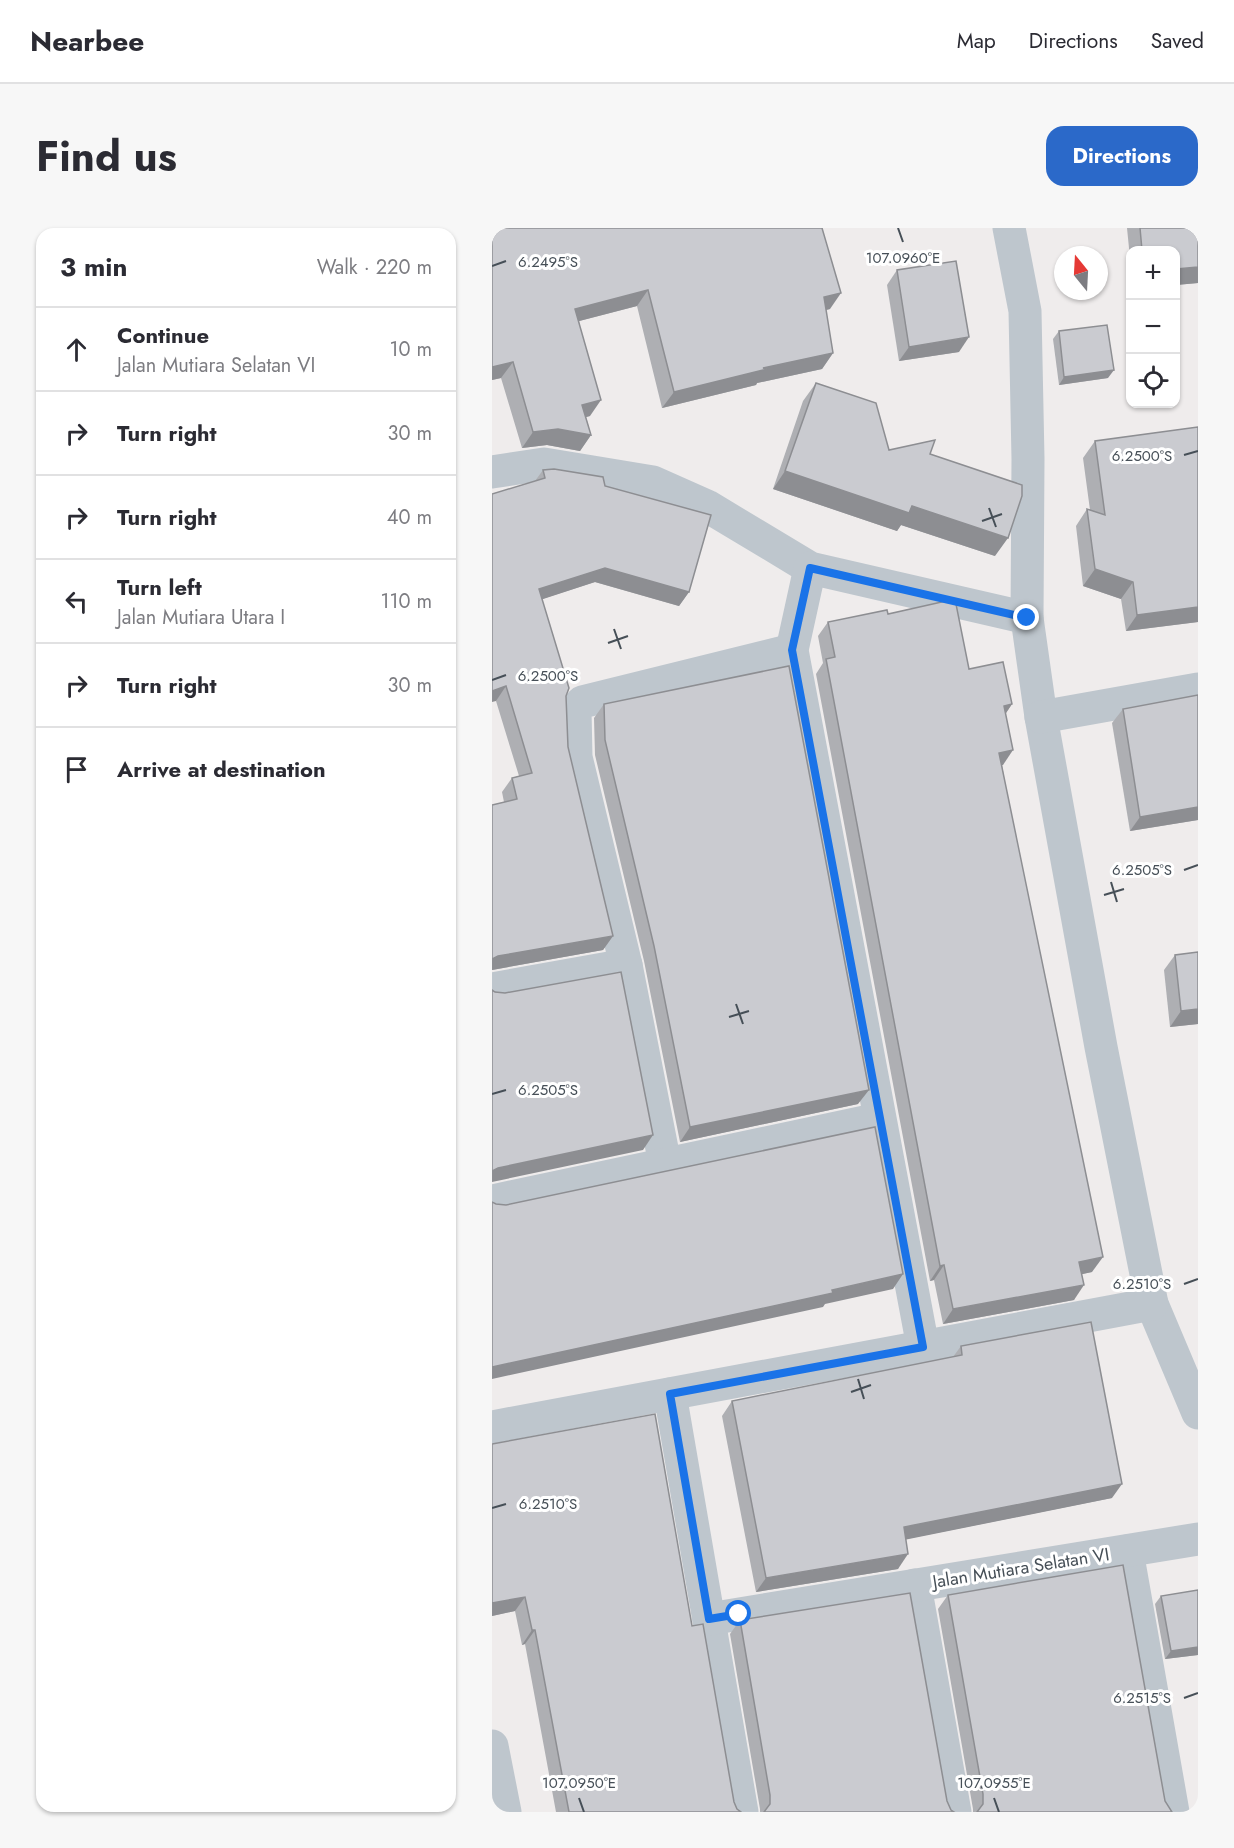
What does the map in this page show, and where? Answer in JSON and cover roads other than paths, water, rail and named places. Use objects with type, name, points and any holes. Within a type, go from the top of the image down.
[{"type":"street","points":[[1009,228],[1025,311],[1028,459],[1027,618],[1041,717],[1101,1047],[1152,1304],[1198,1413]]},
{"type":"street","points":[[492,472],[544,464],[653,482],[707,506],[810,568],[1027,618]]},
{"type":"street","points":[[810,568],[792,650],[923,1347]]},
{"type":"street","points":[[665,1164],[626,965],[576,757],[575,710],[582,702],[792,650]]},
{"type":"street","points":[[1041,717],[1198,689]]},
{"type":"street","points":[[492,989],[626,965]]},
{"type":"street","points":[[492,1201],[879,1119]]},
{"type":"street","points":[[492,1428],[1152,1304]]},
{"type":"street","points":[[670,1394],[742,1812]]},
{"type":"street","name":"Jalan Mutiara Selatan VI","points":[[709,1619],[1198,1539]]},
{"type":"street","name":"Jalan Mutiara Selatan VI","points":[[1127,1551],[1173,1812]]},
{"type":"street","name":"Jalan Mutiara Selatan VI","points":[[915,1585],[955,1812]]},
{"type":"street","points":[[492,1746],[506,1812]]}]
